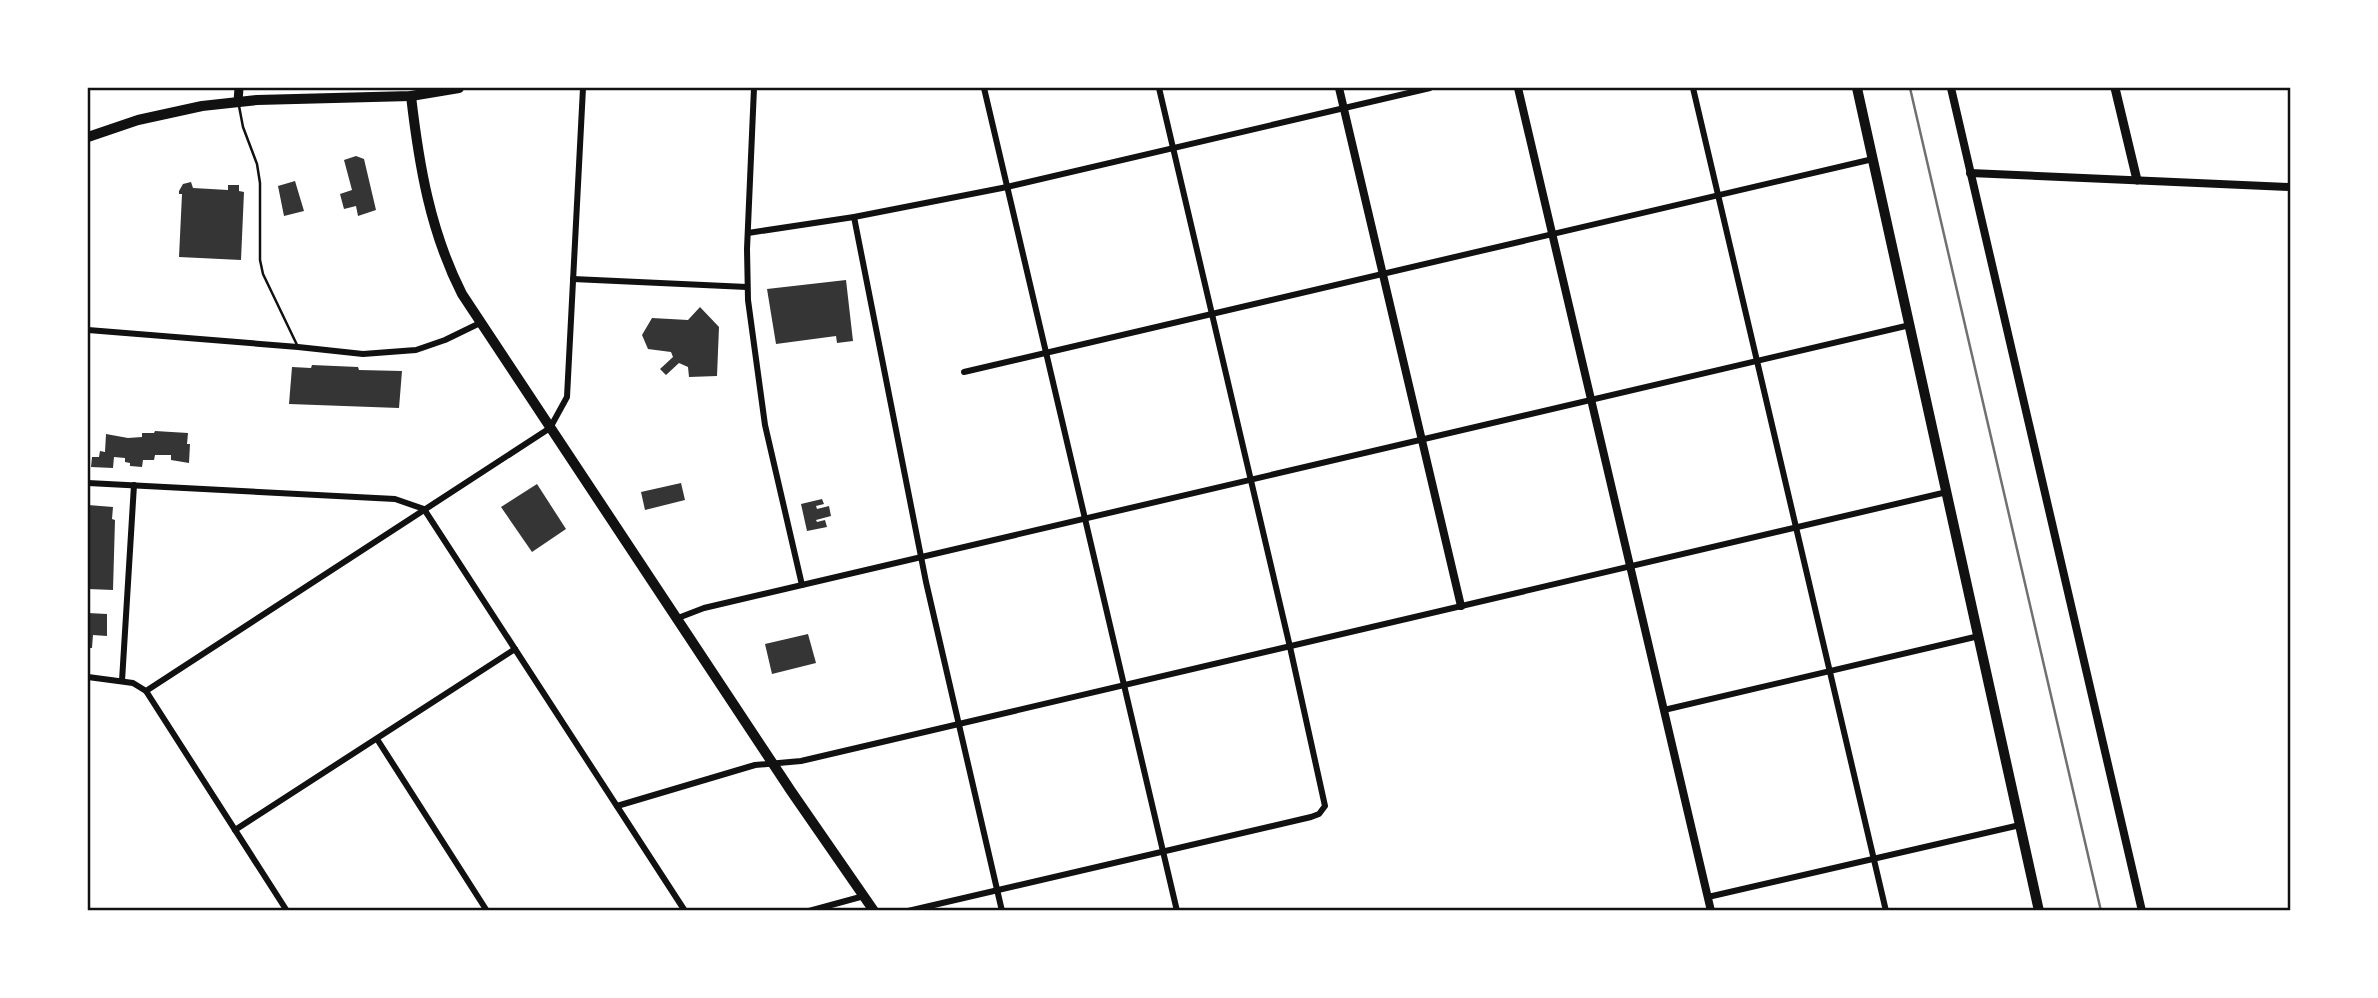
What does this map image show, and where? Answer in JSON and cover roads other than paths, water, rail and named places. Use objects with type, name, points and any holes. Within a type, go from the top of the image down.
[{"type":"main road","points":[[238,102],[239,88]]},
{"type":"main road","points":[[88,137],[165,113],[238,102],[458,88]]},
{"type":"main road","points":[[1857,88],[2039,911]]},
{"type":"main road","points":[[2115,88],[2137,180]]},
{"type":"main road","points":[[411,92],[418,158],[426,197],[442,250],[461,295],[874,911]]},
{"type":"street","points":[[146,691],[551,428],[568,397],[583,88]]},
{"type":"street","points":[[754,88],[747,287],[765,425],[802,585]]},
{"type":"street","points":[[984,88],[1177,911]]},
{"type":"street","points":[[908,911],[1311,817],[1324,809],[1324,795],[1159,88]]},
{"type":"street","points":[[1339,88],[1461,606]]},
{"type":"street","points":[[748,233],[854,217],[1007,187],[1430,88]]},
{"type":"street","points":[[1518,88],[1711,911]]},
{"type":"street","points":[[1693,88],[1886,911]]},
{"type":"street","points":[[1951,88],[2142,911]]},
{"type":"street","points":[[964,372],[1873,159]]},
{"type":"street","points":[[1970,173],[2291,187]]},
{"type":"street","points":[[854,217],[921,557],[1002,911]]},
{"type":"street","points":[[573,279],[747,287]]},
{"type":"street","points":[[88,330],[363,354],[416,350],[480,323]]},
{"type":"street","points":[[678,618],[704,608],[1910,325]]},
{"type":"street","points":[[88,483],[395,499],[424,509],[685,911]]},
{"type":"street","points":[[122,681],[134,485]]},
{"type":"street","points":[[617,806],[755,765],[801,761],[1947,492]]},
{"type":"street","points":[[1664,710],[1979,636]]},
{"type":"street","points":[[235,830],[515,649]]},
{"type":"street","points":[[88,677],[139,685],[146,691],[287,911]]},
{"type":"street","points":[[377,739],[487,911]]},
{"type":"street","points":[[1708,897],[2020,825]]},
{"type":"street","points":[[809,911],[864,896]]},
{"type":"lane","points":[[238,102],[260,183],[260,264],[298,347]]},
{"type":"railway","points":[[1910,88],[2101,911]]}]
